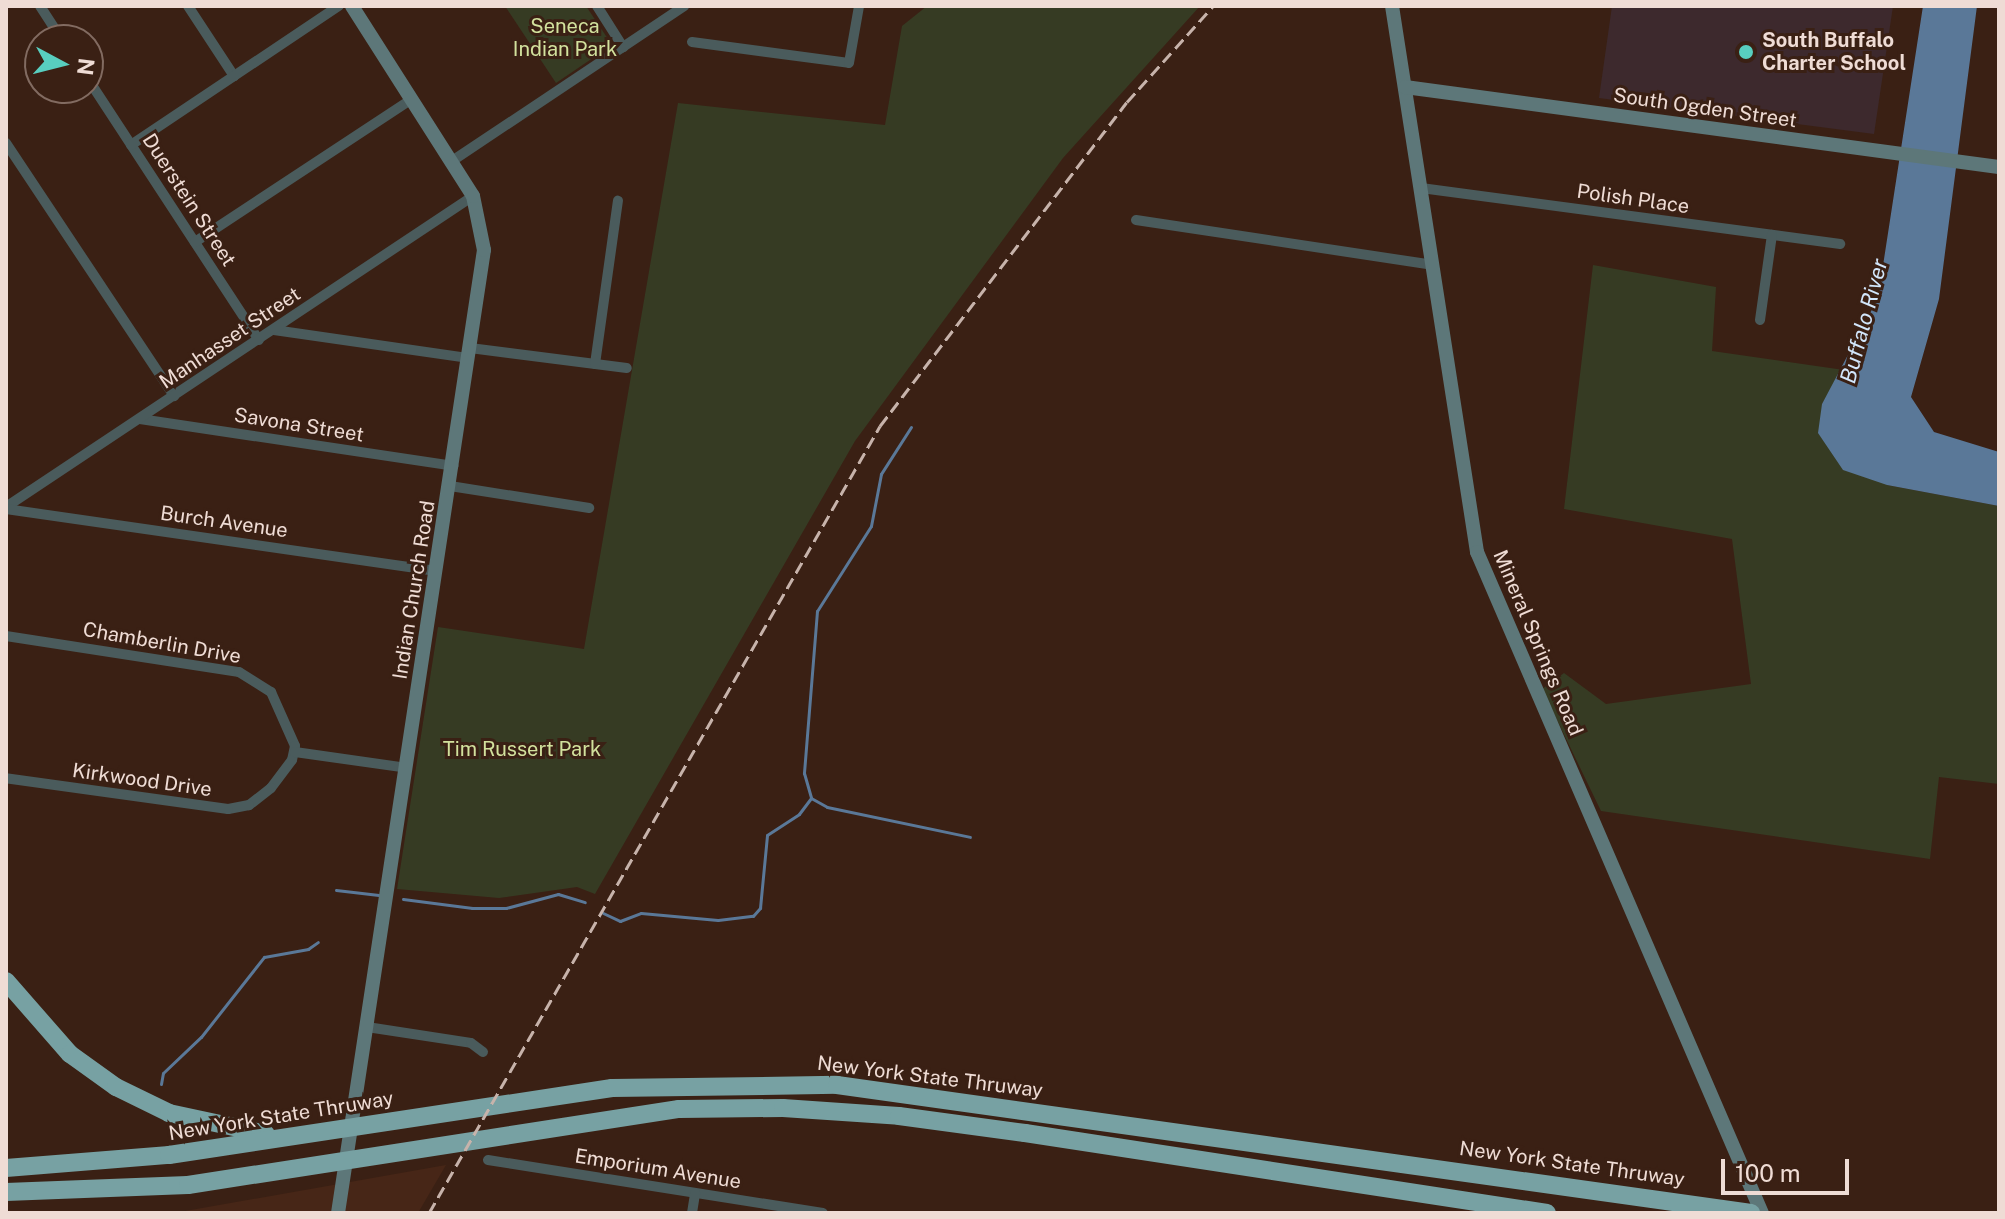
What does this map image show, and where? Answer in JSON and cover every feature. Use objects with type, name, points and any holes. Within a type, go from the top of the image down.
[{"type":"highway","points":[[6,981],[70,1054],[143,1102],[207,1124],[290,1136]]},
{"type":"highway","name":"New York State Thruway","points":[[6,1168],[120,1161],[627,1087],[837,1085],[1742,1212]]},
{"type":"highway","points":[[7,1192],[188,1185],[679,1109],[783,1108],[899,1116],[1547,1213]]},
{"type":"street","points":[[40,6],[52,24]]},
{"type":"street","points":[[188,6],[234,76]]},
{"type":"street","points":[[131,145],[339,6]]},
{"type":"street","name":"Indian Church Road","points":[[338,1213],[484,250],[473,196],[352,6]]},
{"type":"street","points":[[597,6],[623,47]]},
{"type":"street","points":[[452,161],[684,6]]},
{"type":"street","points":[[692,42],[849,63],[859,6]]},
{"type":"street","name":"Mineral Springs Road","points":[[1392,6],[1477,552],[1762,1213]]},
{"type":"street","name":"South Ogden Street","points":[[1405,87],[1999,167]]},
{"type":"street","points":[[195,242],[412,99]]},
{"type":"street","name":"Duerstein Street","points":[[104,104],[259,340]]},
{"type":"street","points":[[6,143],[174,396]]},
{"type":"street","name":"Polish Place","points":[[1421,188],[1840,244]]},
{"type":"street","name":"Manhasset Street","points":[[6,508],[473,196]]},
{"type":"street","points":[[595,364],[618,201]]},
{"type":"street","points":[[1136,220],[1434,265]]},
{"type":"street","points":[[1760,320],[1772,235]]},
{"type":"street","points":[[274,330],[627,368]]},
{"type":"street","name":"Savona Street","points":[[140,419],[453,466]]},
{"type":"street","points":[[450,486],[589,508]]},
{"type":"street","name":"Burch Avenue","points":[[6,508],[437,571]]},
{"type":"street","name":"Chamberlin Drive","points":[[6,636],[239,672],[271,692],[286,716],[295,752]]},
{"type":"street","points":[[295,752],[407,768]]},
{"type":"street","name":"Kirkwood Drive","points":[[6,778],[228,809],[249,805],[271,788],[295,752]]},
{"type":"street","points":[[367,1027],[471,1043],[483,1052]]},
{"type":"street","name":"Emporium Avenue","points":[[488,1160],[823,1213]]},
{"type":"street","points":[[692,1213],[695,1193]]},
{"type":"shaded area","name":"South Buffalo Charter School","points":[[1612,6],[1893,6],[1874,134],[1599,98]]},
{"type":"shaded area","points":[[446,1165],[418,1213],[174,1213]]},
{"type":"green space","name":"Seneca Indian Park","points":[[505,6],[586,6],[612,45],[556,83]]},
{"type":"green space","name":"Tim Russert Park","points":[[927,6],[1200,6],[1063,158],[855,441],[595,894],[577,887],[499,898],[397,889],[438,627],[584,649],[678,103],[885,125],[902,26]]},
{"type":"green space","points":[[1593,265],[1716,287],[1712,351],[1844,370],[1822,404],[1887,485],[1999,506],[1999,784],[1939,777],[1930,859],[1601,811],[1542,689],[1564,673],[1606,704],[1751,684],[1732,539],[1564,509]]},
{"type":"water","points":[[1923,6],[1977,6],[1939,299],[1911,397],[1934,432],[1999,452],[1999,506],[1887,485],[1843,470],[1818,433],[1822,404],[1878,298]]},
{"type":"waterway","points":[[911,427],[881,474],[871,526],[817,611],[804,773],[811,798],[827,807],[970,837]]},
{"type":"waterway","points":[[603,913],[620,921],[641,913],[718,920],[753,916],[760,908],[767,835],[799,814],[811,798]]},
{"type":"waterway","points":[[336,890],[379,895]]},
{"type":"waterway","points":[[403,899],[472,908],[506,908],[558,894],[585,902]]},
{"type":"waterway","points":[[161,1084],[163,1073],[201,1037],[264,957],[308,949],[318,942]]},
{"type":"railway","points":[[429,1213],[880,426],[1127,102],[1213,6]]},
{"type":"place","name":"South Buffalo Charter School","points":[[1746,52]]},
{"type":"water label","name":"Buffalo River","points":[[1864,321]]}]
